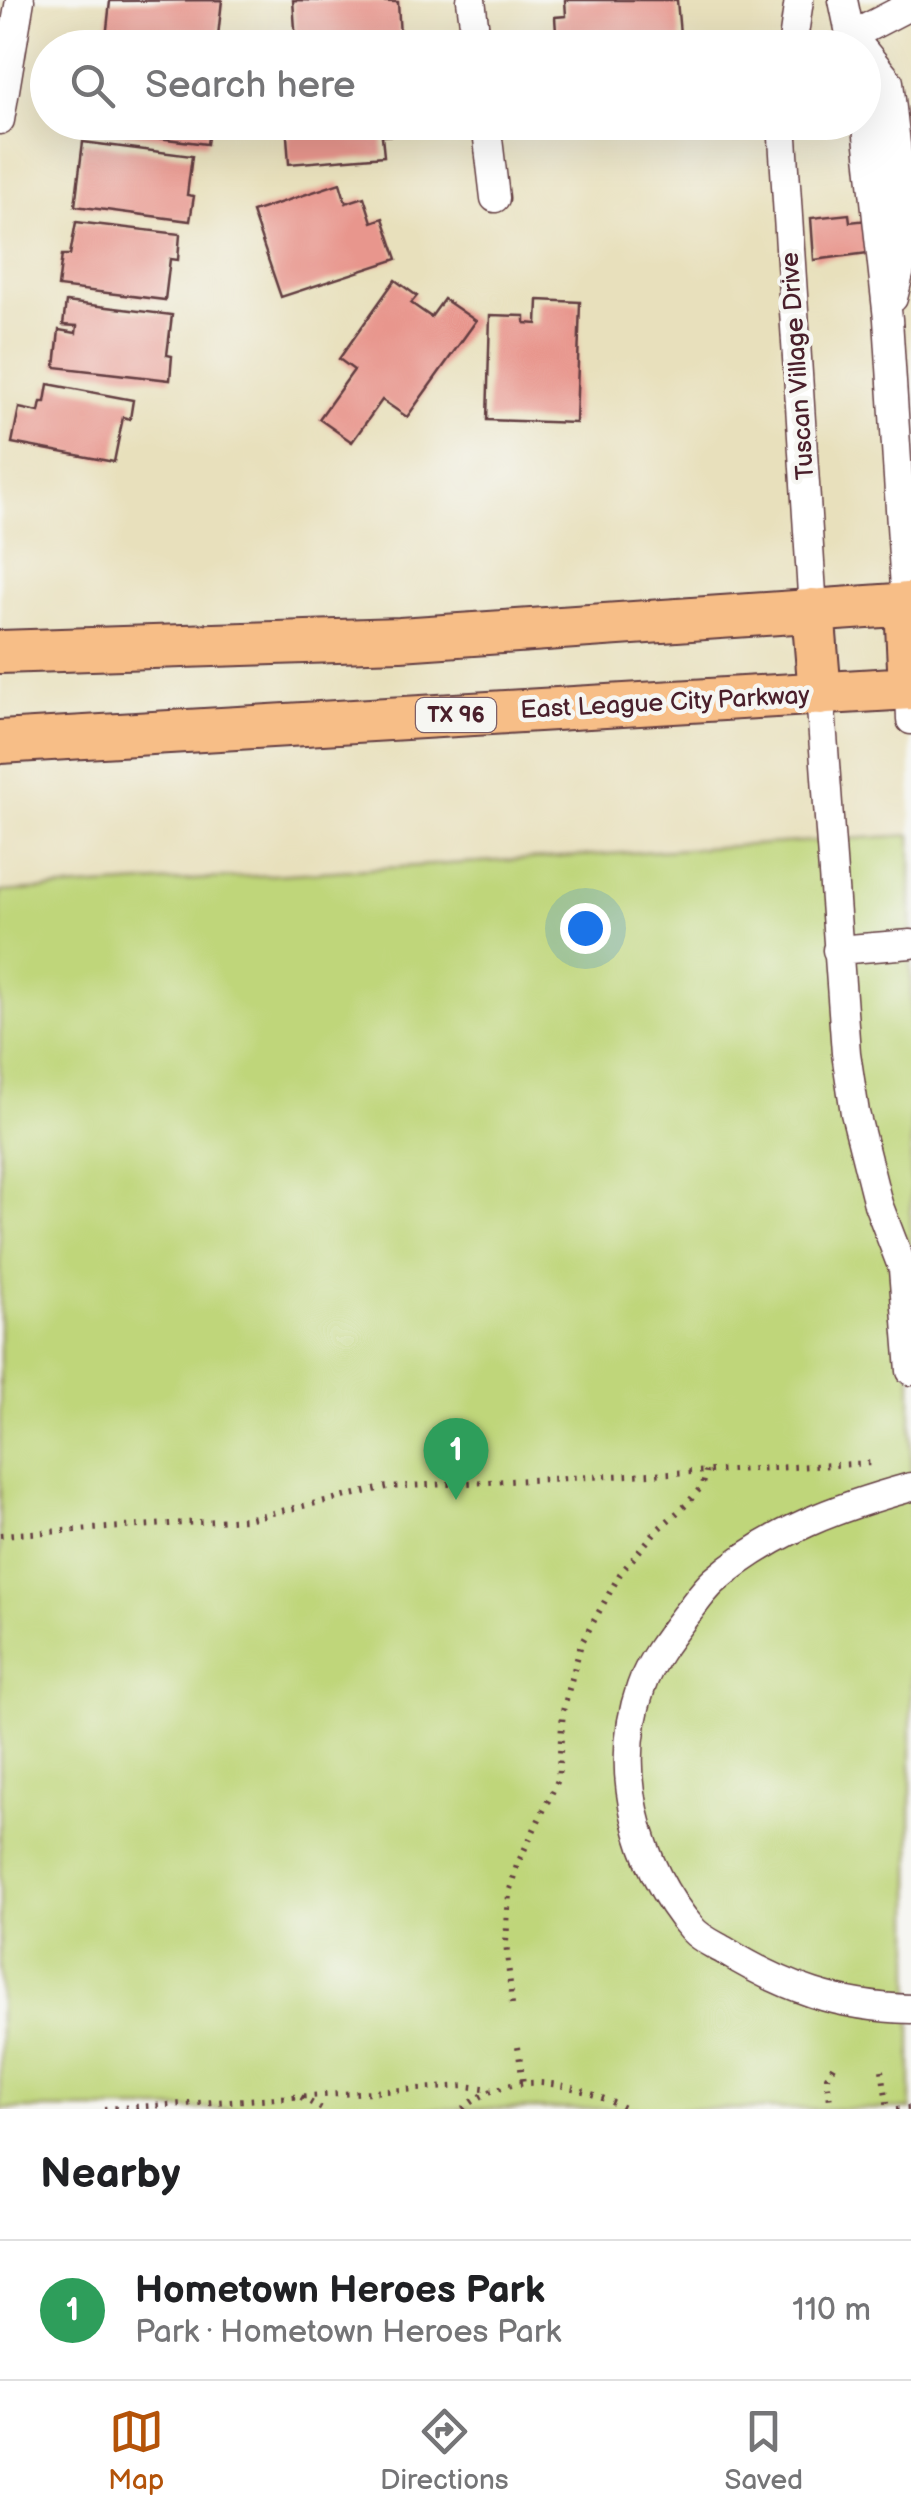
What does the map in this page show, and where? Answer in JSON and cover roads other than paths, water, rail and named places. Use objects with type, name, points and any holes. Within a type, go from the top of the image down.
[{"type":"main road","points":[[0,652],[400,639],[909,604],[910,688]]},
{"type":"main road","points":[[813,610],[820,694]]},
{"type":"main road","name":"East League City Parkway","points":[[0,742],[910,688]]},
{"type":"street","points":[[0,120],[20,0]]},
{"type":"street","points":[[471,0],[475,30]]},
{"type":"street","points":[[795,30],[799,0]]},
{"type":"street","points":[[843,0],[852,30]]},
{"type":"street","points":[[877,30],[911,5]]},
{"type":"street","points":[[881,73],[889,82],[907,242],[888,319]]},
{"type":"street","points":[[488,140],[495,198]]},
{"type":"street","name":"Tuscan Village Drive","points":[[783,140],[813,610]]},
{"type":"street","points":[[868,140],[888,319],[909,604]]},
{"type":"street","points":[[910,688],[911,720]]},
{"type":"street","points":[[820,694],[846,1052],[878,1204],[907,1256],[911,1371]]},
{"type":"street","points":[[838,950],[911,944]]},
{"type":"street","points":[[911,1487],[806,1520],[754,1550],[711,1584],[672,1633],[641,1686],[632,1726],[629,1770],[633,1808],[644,1846],[664,1888],[696,1933],[797,1990],[842,2002],[911,2009]]},
{"type":"place","name":"Hometown Heroes Park","points":[[456,1500]]}]
